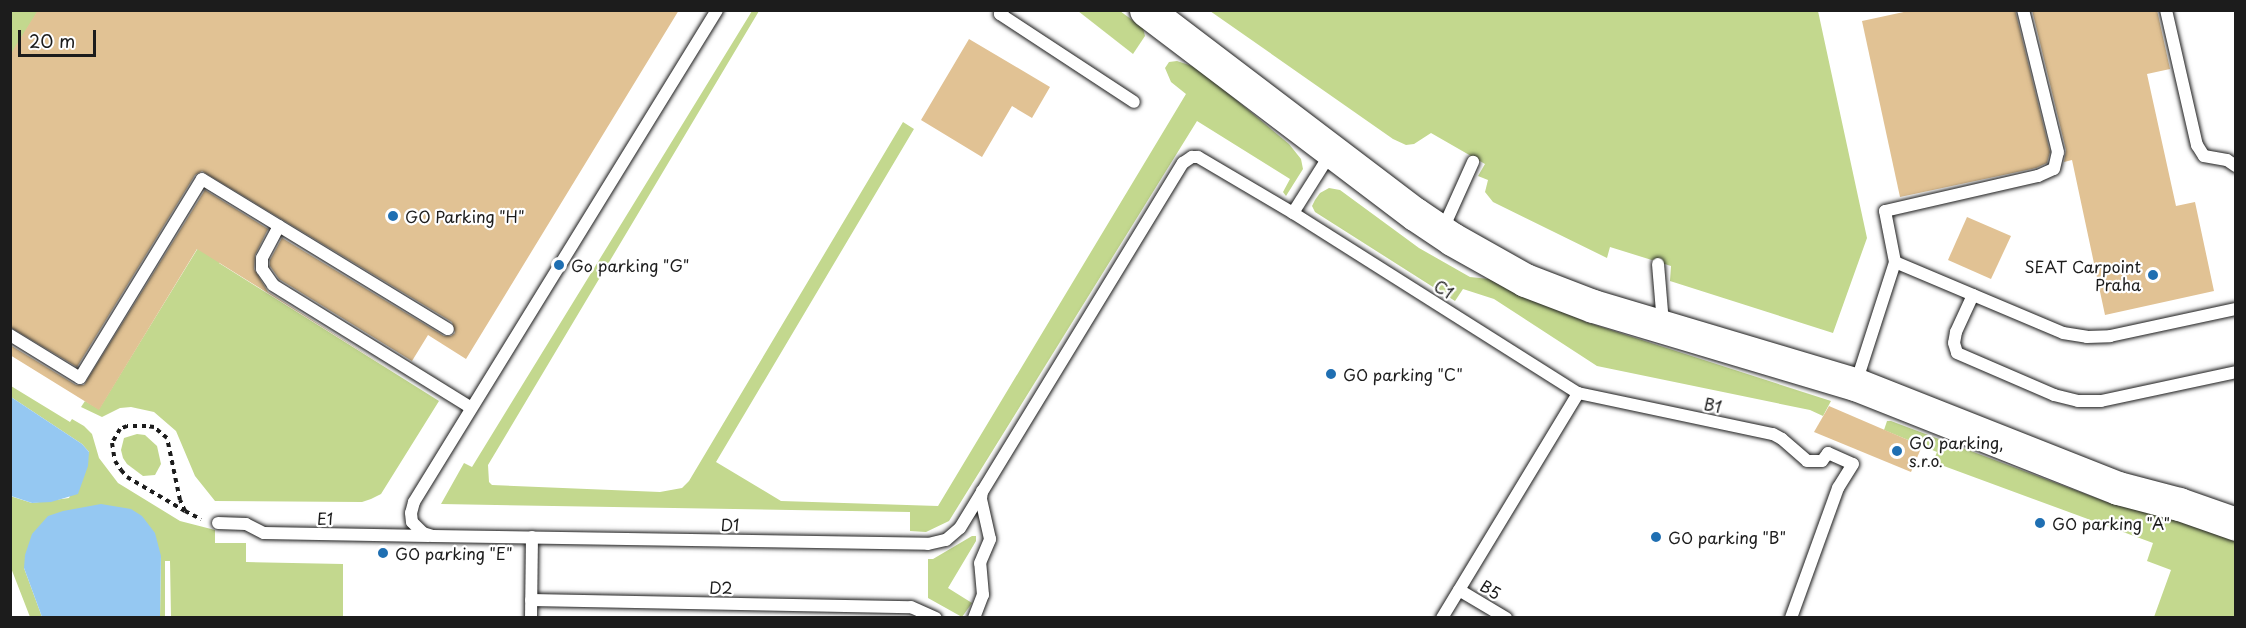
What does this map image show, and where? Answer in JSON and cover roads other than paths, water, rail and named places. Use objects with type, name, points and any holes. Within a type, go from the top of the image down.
[{"type":"street","points":[[1146,10],[1442,232],[1526,280],[1593,306],[1855,384],[2118,488],[2179,504],[2235,524]]},
{"type":"street","points":[[2179,504],[2235,501]]},
{"type":"lane","points":[[279,226],[262,258],[262,269],[273,285],[471,408],[717,10]]},
{"type":"lane","points":[[1003,10],[1000,14],[1134,102]]},
{"type":"lane","points":[[1855,384],[1895,262],[1885,211],[2038,177],[2054,169],[2058,152],[2023,10]]},
{"type":"lane","points":[[2166,10],[2197,145],[2204,156],[2227,160],[2235,166]]},
{"type":"lane","points":[[1293,213],[1332,151]]},
{"type":"lane","name":"C1","points":[[982,489],[1186,159],[1192,157],[1204,158],[1578,393]]},
{"type":"lane","points":[[1442,232],[1473,162]]},
{"type":"lane","points":[[10,335],[80,378],[202,179],[448,328]]},
{"type":"lane","points":[[1895,262],[2063,333],[2087,337],[2110,336],[2235,309]]},
{"type":"lane","points":[[1658,264],[1663,327]]},
{"type":"lane","points":[[1973,296],[1956,333],[1954,343],[1957,353],[2054,395],[2078,401],[2101,401],[2235,372]]},
{"type":"lane","points":[[1442,618],[1578,393]]},
{"type":"lane","name":"B1","points":[[1578,393],[1773,434],[1807,461],[1822,461],[1828,453],[1853,464],[1838,488],[1791,618]]},
{"type":"lane","name":"E1","points":[[433,536],[419,530],[412,522],[411,508],[471,408]]},
{"type":"lane","points":[[974,618],[982,595],[980,563],[990,539],[981,499],[982,489]]},
{"type":"lane","name":"D1","points":[[532,537],[928,544],[946,540],[953,534],[982,489]]},
{"type":"lane","name":"E1","points":[[218,523],[246,524],[264,533],[532,537]]},
{"type":"lane","points":[[531,618],[532,537]]},
{"type":"lane","name":"B5","points":[[1459,590],[1506,618]]},
{"type":"lane","name":"D2","points":[[531,600],[911,607],[936,618]]},
{"type":"water","points":[[11,397],[82,444],[89,452],[88,466],[78,494],[51,502],[32,503],[11,496]]},
{"type":"water","points":[[101,504],[131,509],[142,516],[155,533],[161,556],[160,617],[42,617],[24,568],[25,555],[32,534],[48,516]]},
{"type":"place","name":"GO Parking \"H\"","points":[[393,216]]},
{"type":"place","name":"Go parking \"G\"","points":[[559,265]]},
{"type":"place","name":"SEAT Carpoint Praha","points":[[2153,275]]},
{"type":"place","name":"GO parking \"C\"","points":[[1331,374]]},
{"type":"place","name":"GO parking, s.r.o.","points":[[1897,451]]},
{"type":"place","name":"GO parking \"A\"","points":[[2040,523]]},
{"type":"place","name":"GO parking \"B\"","points":[[1656,537]]},
{"type":"place","name":"GO parking \"E\"","points":[[383,553]]}]
